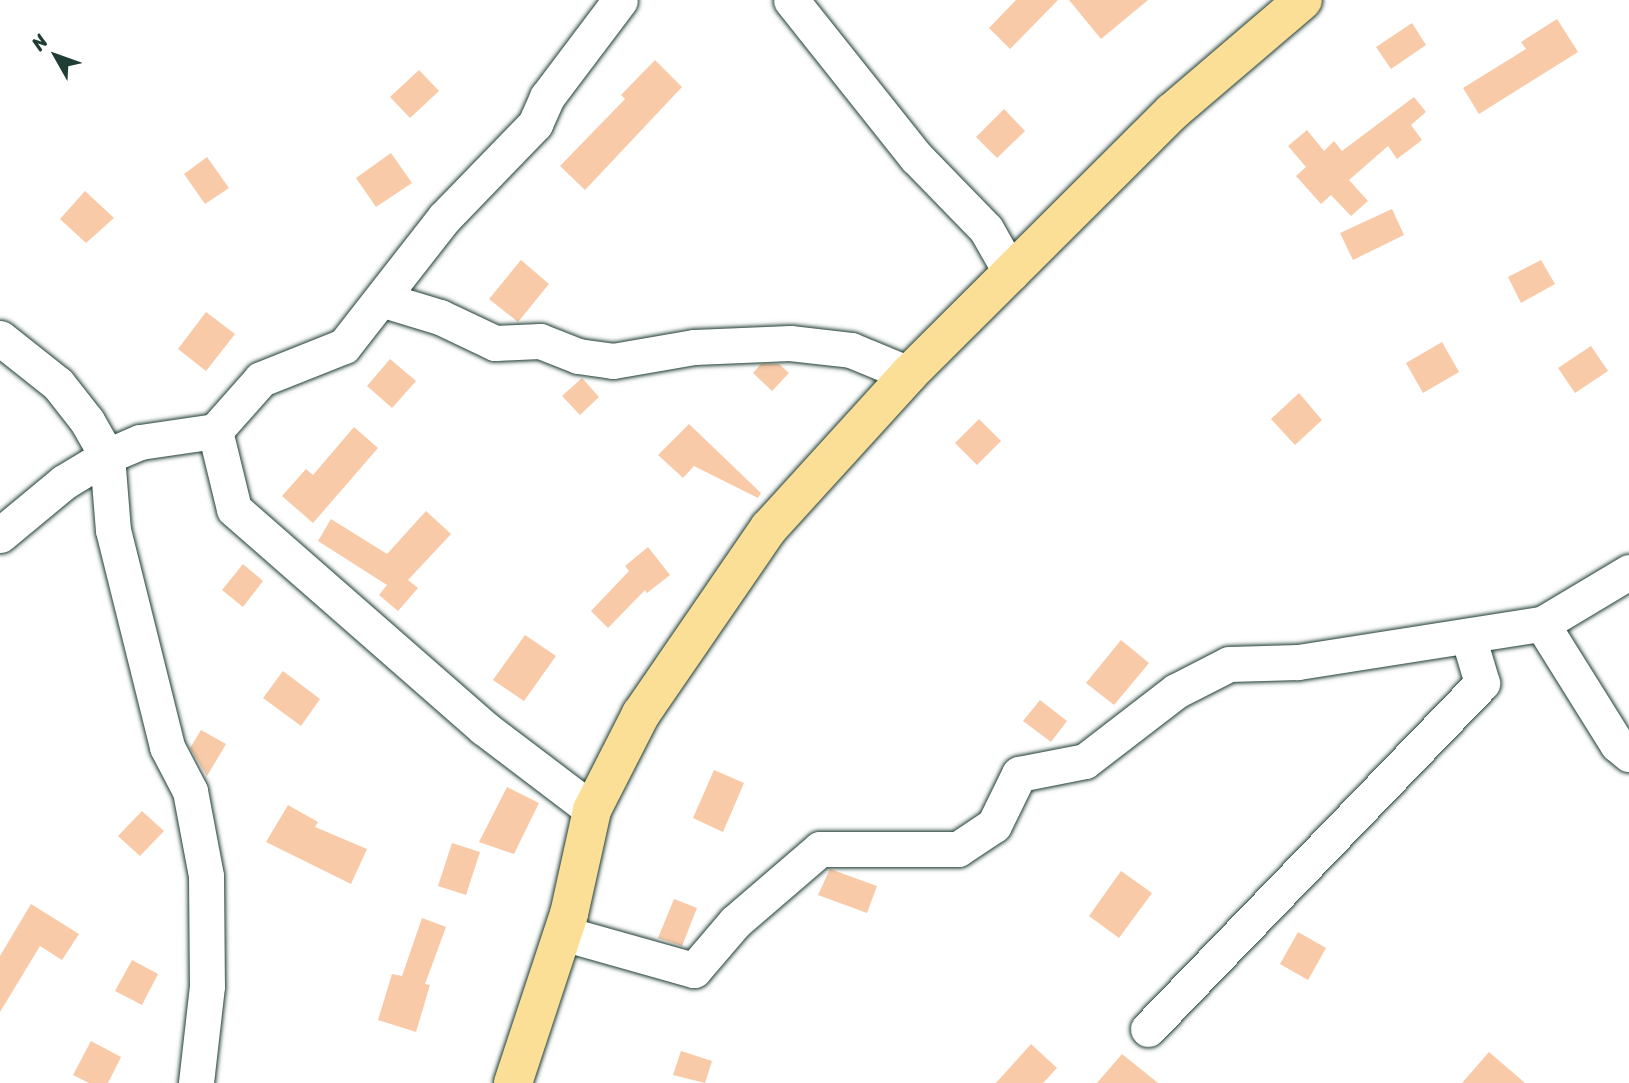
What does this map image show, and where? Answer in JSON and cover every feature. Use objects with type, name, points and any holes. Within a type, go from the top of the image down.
[{"type":"main road","points":[[513,1083],[562,933],[592,810],[641,714],[769,528],[909,374],[1011,272],[1172,113],[1303,0]]},
{"type":"street","points":[[0,535],[64,482],[107,456],[140,442],[215,431],[261,379],[344,346],[384,300],[444,218],[535,124],[547,97],[620,0]]},
{"type":"street","points":[[791,0],[916,157],[986,229],[1011,272]]},
{"type":"street","points":[[384,300],[440,317],[495,343],[540,341],[578,356],[613,361],[694,347],[790,343],[851,351],[909,374]]},
{"type":"street","points":[[0,338],[58,384],[88,421],[107,456],[113,530],[167,747],[190,791],[206,876],[207,986],[196,1083]]},
{"type":"street","points":[[215,431],[234,509],[484,728],[592,810]]},
{"type":"street","points":[[562,933],[694,970],[735,922],[820,849],[958,849],[994,825],[1019,774],[1085,761],[1176,691],[1229,664],[1298,662],[1542,624],[1629,572]]},
{"type":"street","points":[[1542,624],[1617,744],[1629,754]]},
{"type":"street","points":[[1148,1029],[1482,683],[1468,636]]},
{"type":"building","points":[[1016,0],[1058,0],[1010,49],[989,28]]},
{"type":"building","points":[[1069,0],[1148,0],[1101,39]]},
{"type":"building","points":[[1557,19],[1578,52],[1479,114],[1463,88],[1526,49],[1521,42]]},
{"type":"building","points":[[1412,23],[1426,45],[1391,69],[1376,47]]},
{"type":"building","points":[[655,60],[682,87],[585,190],[560,166],[625,99],[621,95]]},
{"type":"building","points":[[419,70],[439,91],[410,118],[390,97]]},
{"type":"building","points":[[1414,97],[1426,112],[1411,125],[1422,140],[1397,159],[1388,146],[1349,180],[1368,201],[1351,216],[1331,195],[1321,204],[1296,176],[1306,167],[1288,146],[1307,130],[1324,151],[1334,141],[1342,151]]},
{"type":"building","points":[[1004,109],[1025,131],[997,158],[976,137]]},
{"type":"building","points":[[391,153],[412,183],[376,207],[356,178]]},
{"type":"building","points":[[207,157],[229,188],[205,204],[184,174]]},
{"type":"building","points":[[85,191],[114,218],[86,243],[60,219]]},
{"type":"building","points":[[1392,209],[1404,235],[1353,260],[1340,233]]},
{"type":"building","points":[[521,260],[549,284],[518,322],[489,299]]},
{"type":"building","points":[[1541,260],[1555,284],[1521,303],[1508,277]]},
{"type":"building","points":[[206,312],[235,334],[206,371],[178,349]]},
{"type":"building","points":[[1442,342],[1459,372],[1423,393],[1406,363]]},
{"type":"building","points":[[1591,346],[1608,371],[1575,393],[1558,368]]},
{"type":"building","points":[[390,359],[416,381],[392,408],[367,386]]},
{"type":"building","points":[[761,364],[779,364],[789,373],[772,391],[753,373]]},
{"type":"building","points":[[582,378],[599,397],[580,415],[562,396]]},
{"type":"building","points":[[1299,393],[1322,420],[1295,445],[1271,419]]},
{"type":"building","points":[[979,419],[1001,441],[977,465],[955,443]]},
{"type":"building","points":[[689,424],[761,493],[758,498],[694,466],[683,478],[658,455]]},
{"type":"building","points":[[354,427],[378,448],[313,523],[282,496],[306,469],[313,475]]},
{"type":"building","points":[[426,511],[451,534],[408,580],[418,588],[398,611],[379,595],[387,585],[318,541],[331,519],[387,554]]},
{"type":"building","points":[[648,547],[670,575],[647,593],[645,590],[608,628],[591,611],[629,571],[625,566]]},
{"type":"building","points":[[243,564],[263,581],[243,607],[222,590]]},
{"type":"building","points":[[525,635],[556,656],[524,701],[493,680]]},
{"type":"building","points":[[1121,640],[1149,663],[1114,705],[1086,683]]},
{"type":"building","points":[[283,671],[320,699],[301,726],[263,698]]},
{"type":"building","points":[[1040,700],[1067,721],[1051,742],[1023,721]]},
{"type":"building","points":[[201,730],[226,744],[207,776],[190,748]]},
{"type":"building","points":[[714,770],[744,783],[723,832],[693,818]]},
{"type":"building","points":[[507,787],[539,803],[514,854],[479,842]]},
{"type":"building","points":[[288,805],[318,822],[315,827],[367,849],[351,884],[266,842]]},
{"type":"building","points":[[142,811],[164,831],[140,856],[118,836]]},
{"type":"building","points":[[452,843],[480,852],[466,895],[438,886]]},
{"type":"building","points":[[830,869],[877,886],[867,913],[818,895]]},
{"type":"building","points":[[1121,871],[1152,893],[1119,938],[1089,916]]},
{"type":"building","points":[[674,899],[697,908],[682,946],[658,938]]},
{"type":"building","points":[[31,904],[79,934],[62,960],[40,946],[0,1012],[0,956]]},
{"type":"building","points":[[422,918],[446,927],[425,984],[430,985],[416,1032],[378,1020],[392,974],[402,976]]},
{"type":"building","points":[[1298,932],[1326,948],[1308,980],[1280,964]]},
{"type":"building","points":[[132,960],[158,974],[142,1005],[115,991]]},
{"type":"building","points":[[91,1041],[121,1057],[108,1083],[89,1083],[73,1075]]},
{"type":"building","points":[[1031,1044],[1057,1068],[1043,1083],[996,1083]]},
{"type":"building","points":[[681,1051],[712,1061],[705,1083],[673,1075]]},
{"type":"building","points":[[1489,1052],[1525,1083],[1462,1083]]},
{"type":"building","points":[[1122,1054],[1158,1083],[1097,1083]]}]
